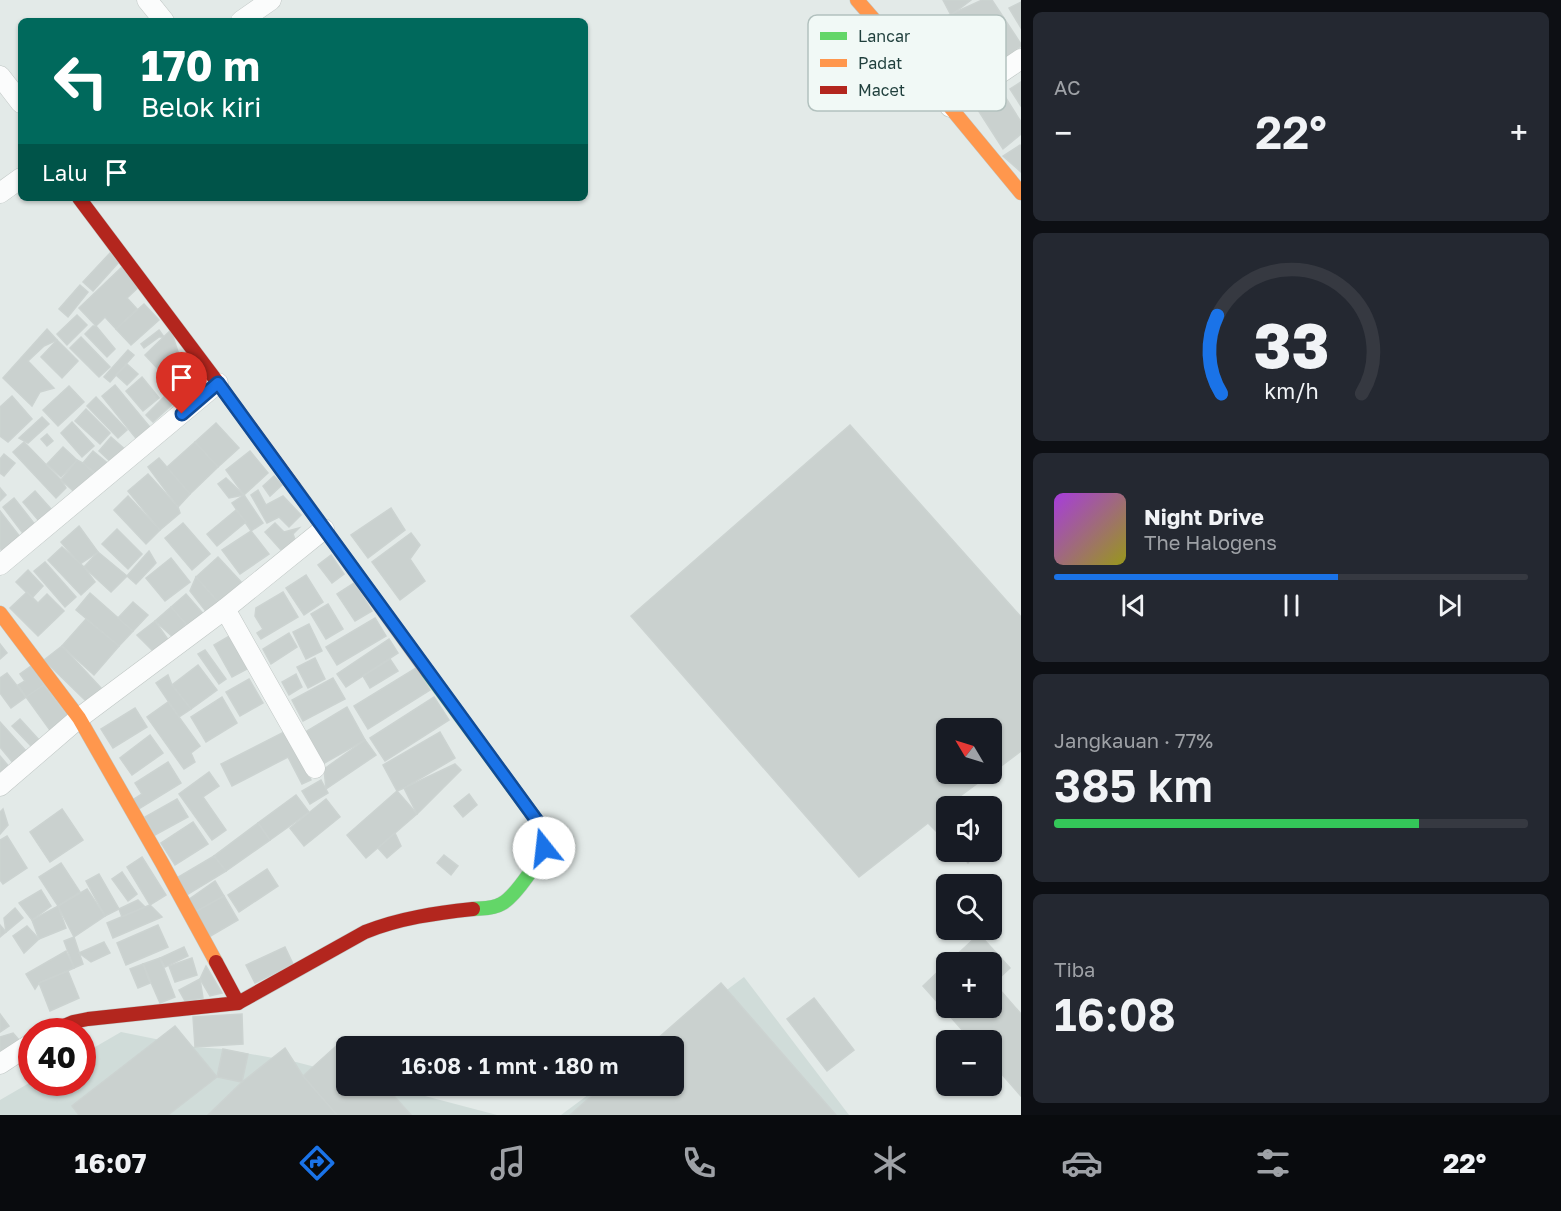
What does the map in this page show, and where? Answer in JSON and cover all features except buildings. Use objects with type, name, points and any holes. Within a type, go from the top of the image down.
[{"type":"street","points":[[147,0],[162,18]]},
{"type":"street","points":[[244,18],[263,2]]},
{"type":"street","points":[[864,2],[875,15]]},
{"type":"street","points":[[1006,69],[1021,59]]},
{"type":"street","points":[[0,76],[18,99]]},
{"type":"street","points":[[953,111],[1021,193]]},
{"type":"street","points":[[0,193],[18,180]]},
{"type":"street","points":[[81,201],[218,383],[540,825],[545,835],[544,848],[536,864],[500,905],[381,925],[238,1003],[88,1018]]},
{"type":"street","points":[[0,565],[218,383]]},
{"type":"street","points":[[0,786],[79,718],[225,609],[324,529]]},
{"type":"street","points":[[225,609],[315,768]]},
{"type":"street","points":[[0,613],[79,718],[162,863],[238,1003]]},
{"type":"street","points":[[0,1064],[18,1052]]},
{"type":"shaded area","points":[[744,977],[849,1115],[561,1115],[587,1096],[684,1096],[684,1036],[666,1036]]},
{"type":"shaded area","points":[[121,1032],[195,1047],[223,1049],[296,1062],[336,1072],[336,1096],[425,1096],[497,1115],[0,1115],[0,1100],[18,1090],[18,1096],[96,1096],[96,1046]]},
{"type":"traffic: fast","points":[[427,671],[540,825],[545,836],[545,843],[539,858],[513,894],[498,906],[473,909]]},
{"type":"traffic: slow","points":[[857,0],[870,15]]},
{"type":"traffic: slow","points":[[953,111],[1021,193]]},
{"type":"traffic: slow","points":[[294,487],[427,671]]},
{"type":"traffic: slow","points":[[0,613],[79,718],[216,962]]},
{"type":"traffic: jam","points":[[81,201],[294,487]]},
{"type":"traffic: jam","points":[[238,1003],[365,932],[418,917],[473,909]]},
{"type":"traffic: jam","points":[[96,1018],[238,1003],[216,962]]},
{"type":"route","points":[[182,414],[218,383],[540,825],[545,835],[544,848]]}]
